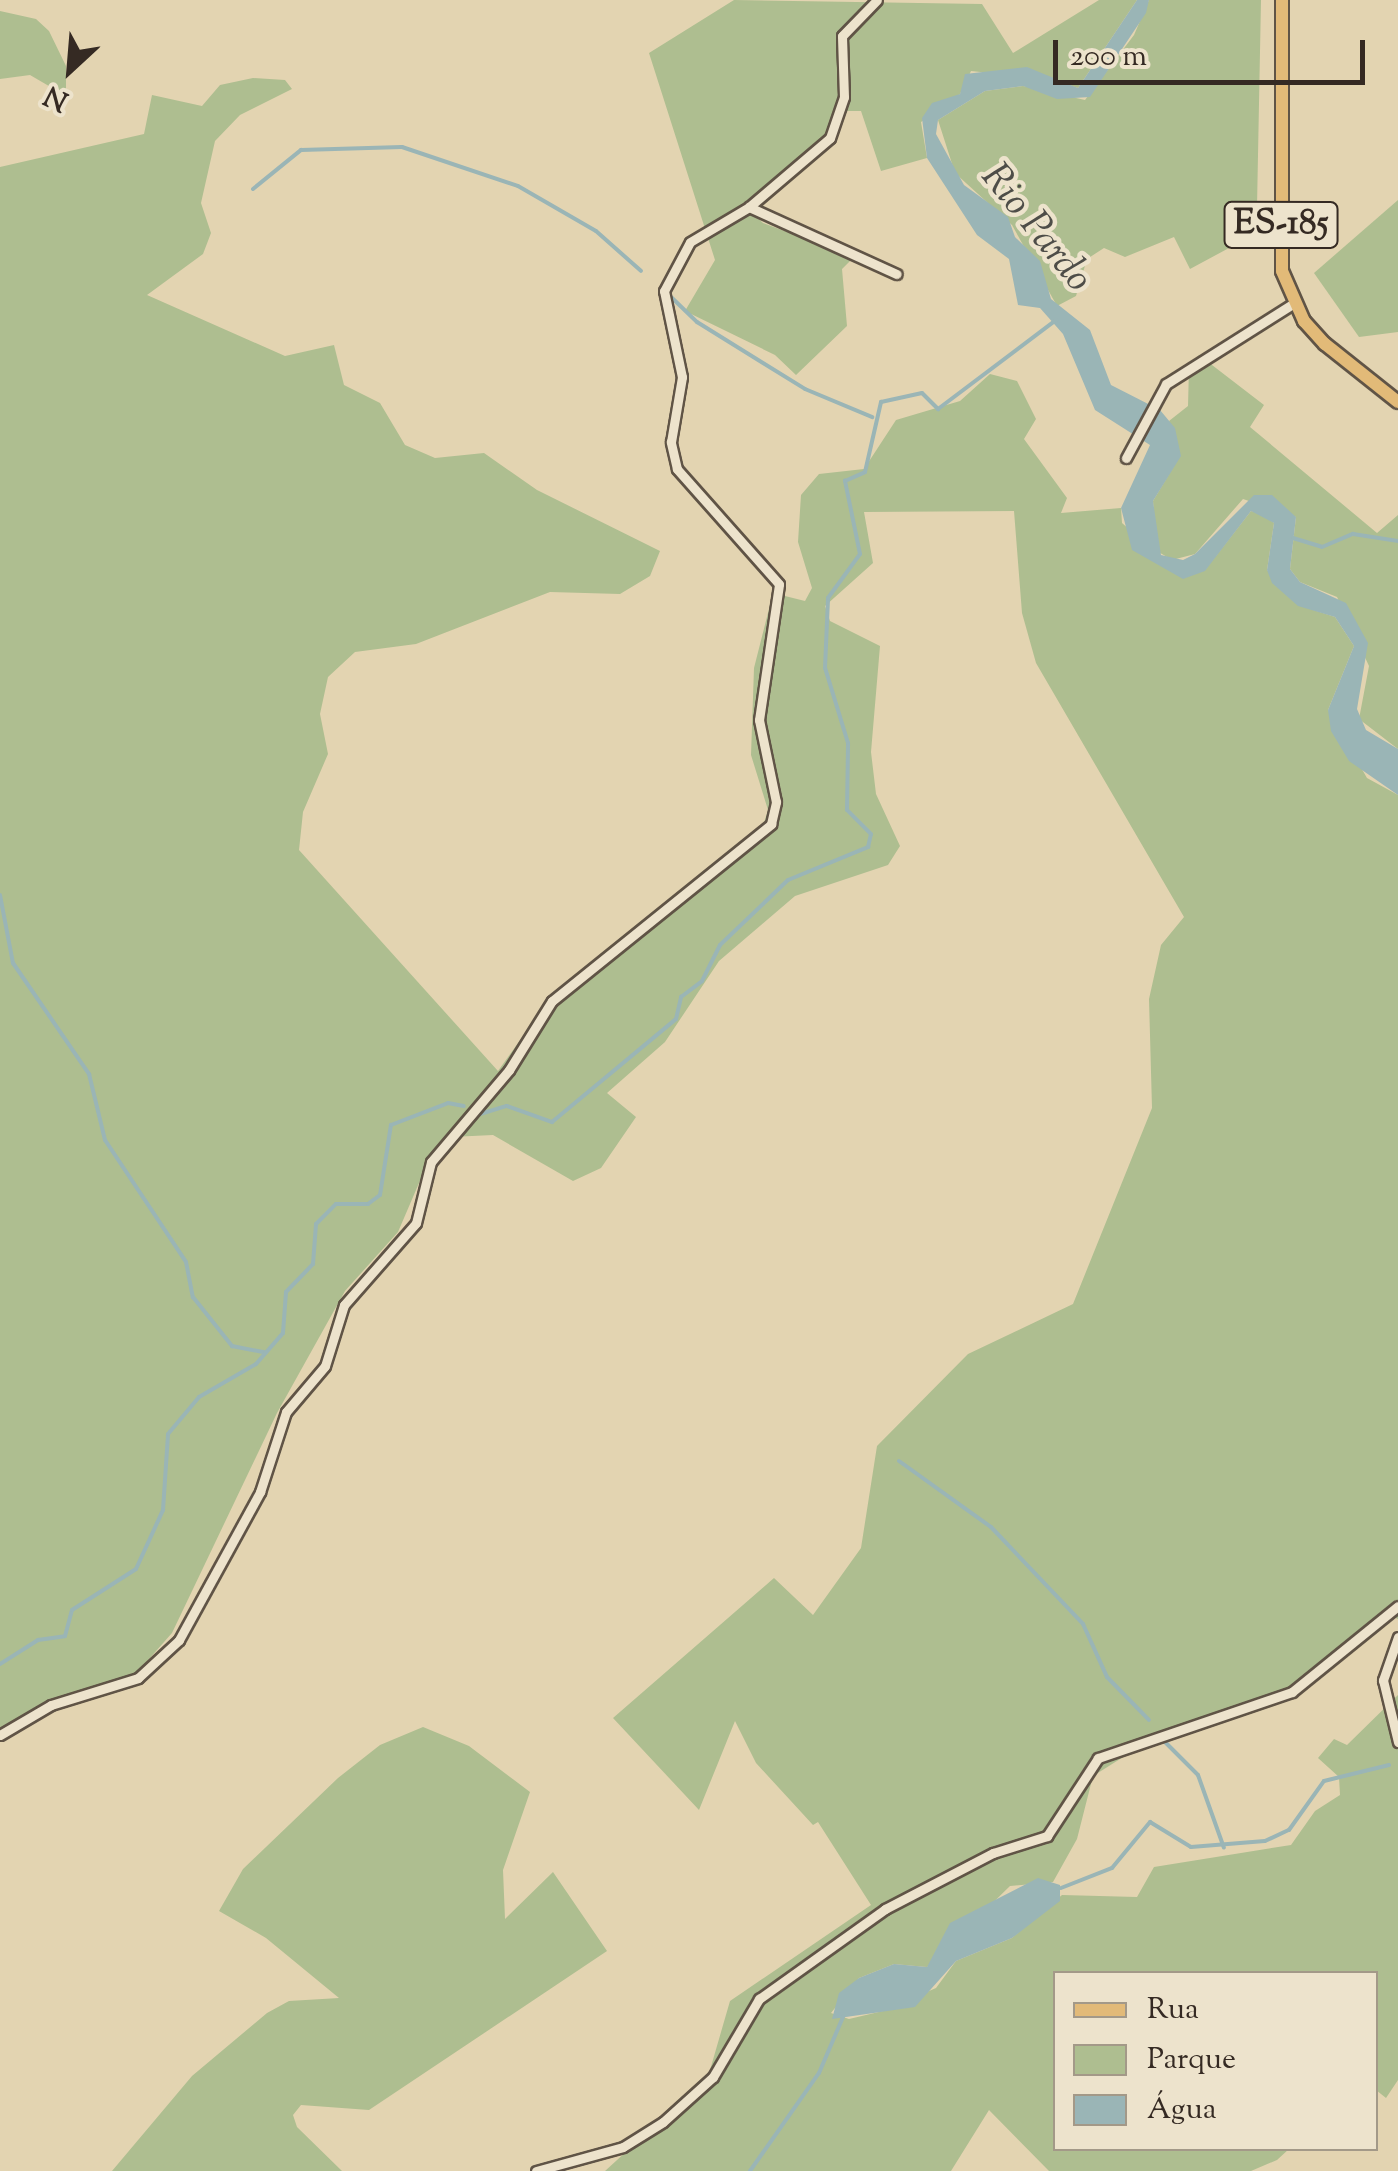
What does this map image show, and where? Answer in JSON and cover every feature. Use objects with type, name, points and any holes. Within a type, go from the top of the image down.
[{"type":"main road","name":"ES-185","points":[[1282,0],[1282,271],[1294,302],[1325,344],[1398,402]]},
{"type":"street","points":[[3,1732],[50,1705],[138,1678],[179,1640],[260,1492],[286,1412],[326,1366],[344,1305],[416,1223],[431,1162],[509,1070],[552,1001],[770,824],[776,802],[759,720],[779,584],[677,469],[671,442],[682,376],[664,311],[681,252],[749,207],[835,129],[844,97],[842,36],[876,0]]},
{"type":"street","points":[[749,207],[897,274]]},
{"type":"street","points":[[1126,458],[1154,404],[1174,376],[1294,302]]},
{"type":"street","points":[[536,2171],[623,2147],[663,2122],[713,2077],[759,1999],[885,1908],[993,1853],[1047,1836],[1098,1758],[1142,1737],[1292,1692],[1398,1606]]},
{"type":"street","points":[[1398,1636],[1383,1680],[1398,1742]]},
{"type":"green space","points":[[734,0],[982,4],[1013,53],[1099,0],[1137,0],[1078,88],[1021,68],[1009,75],[971,71],[960,94],[921,122],[927,158],[881,171],[861,111],[841,111],[833,131],[749,210],[763,223],[854,257],[842,269],[847,326],[796,375],[775,355],[685,311],[715,260],[649,53]]},
{"type":"green space","points":[[1149,0],[1261,0],[1257,207],[1229,248],[1190,269],[1174,237],[1125,257],[1104,248],[1087,259],[1076,296],[1057,306],[1012,225],[955,173],[938,120],[985,91],[1023,86],[1085,100],[1134,35]]},
{"type":"green space","points":[[0,11],[36,19],[49,31],[66,66],[66,96],[30,75],[0,79]]},
{"type":"green space","points":[[253,78],[285,80],[292,89],[240,115],[215,141],[201,203],[211,233],[203,254],[147,295],[285,356],[334,345],[344,385],[380,403],[405,445],[435,458],[484,453],[537,490],[660,551],[650,576],[620,594],[550,592],[416,644],[355,652],[328,677],[320,714],[328,754],[303,812],[299,850],[498,1071],[552,996],[759,838],[768,810],[751,755],[754,668],[773,593],[805,601],[812,588],[798,542],[801,495],[819,474],[864,469],[896,420],[960,401],[990,374],[1017,381],[1036,419],[1024,439],[1067,498],[1061,513],[1121,508],[1122,523],[1184,578],[1205,570],[1251,511],[1262,514],[1274,523],[1267,570],[1298,605],[1335,617],[1354,646],[1328,710],[1367,778],[1398,795],[1398,1619],[1386,1614],[1306,1679],[1262,1703],[1144,1744],[1093,1776],[1077,1839],[1053,1882],[1010,1886],[927,1967],[894,1964],[859,1978],[831,2013],[849,2019],[883,2011],[936,1988],[956,1961],[1012,1938],[1062,1895],[1137,1897],[1154,1867],[1291,1845],[1315,1811],[1340,1795],[1339,1777],[1318,1758],[1334,1739],[1347,1745],[1398,1695],[1398,2080],[1386,2098],[1378,2092],[1378,1971],[1053,1971],[1053,2151],[1287,2151],[1277,2160],[1251,2171],[1049,2171],[989,2110],[951,2171],[605,2171],[708,2077],[730,2001],[871,1905],[818,1822],[813,1825],[756,1763],[735,1721],[699,1810],[613,1718],[774,1578],[813,1615],[861,1548],[877,1446],[968,1354],[1073,1304],[1152,1108],[1149,999],[1161,945],[1184,917],[1036,663],[1022,613],[1014,511],[864,512],[873,563],[825,606],[830,621],[880,646],[871,752],[876,794],[900,846],[888,865],[795,896],[719,961],[665,1042],[607,1093],[636,1117],[601,1168],[573,1181],[493,1135],[451,1137],[431,1155],[398,1232],[345,1291],[277,1413],[172,1633],[133,1677],[0,1732],[0,167],[144,134],[152,95],[202,106],[220,85]]},
{"type":"green space","points":[[1398,200],[1398,332],[1359,337],[1314,273]]},
{"type":"green space","points":[[1199,355],[1264,405],[1250,427],[1377,533],[1398,515],[1398,749],[1359,719],[1369,666],[1337,597],[1300,582],[1290,569],[1296,517],[1243,499],[1195,554],[1172,560],[1157,551],[1153,501],[1180,456],[1169,421],[1188,406],[1189,367]]},
{"type":"green space","points":[[423,1727],[469,1746],[530,1792],[503,1870],[505,1919],[553,1872],[607,1951],[369,2110],[301,2105],[293,2115],[297,2127],[342,2171],[112,2171],[192,2076],[267,2013],[289,2001],[339,1998],[266,1938],[219,1911],[243,1869],[338,1778],[380,1745]]},
{"type":"water","points":[[1137,0],[1149,0],[1146,13],[1090,97],[1057,99],[1023,86],[985,91],[938,120],[936,134],[964,185],[1008,217],[1015,237],[1040,261],[1051,299],[1090,330],[1111,385],[1160,410],[1175,428],[1181,456],[1153,501],[1161,555],[1183,560],[1195,554],[1254,495],[1272,495],[1296,517],[1290,569],[1300,582],[1346,603],[1368,643],[1357,709],[1366,730],[1398,749],[1398,795],[1349,761],[1331,731],[1328,710],[1354,646],[1335,617],[1298,606],[1272,583],[1267,570],[1274,523],[1251,511],[1205,571],[1183,579],[1132,550],[1121,508],[1150,445],[1095,410],[1063,334],[1040,308],[1018,305],[1009,259],[977,235],[927,158],[922,118],[932,103],[960,94],[965,74],[1027,67],[1078,88]]},
{"type":"water","points":[[1038,1878],[1060,1885],[1060,1901],[1012,1938],[956,1961],[915,2007],[832,2019],[839,1993],[859,1978],[894,1964],[927,1967],[950,1923]]},
{"type":"waterway","points":[[253,189],[301,150],[402,147],[518,186],[596,231],[641,271]]},
{"type":"waterway","points":[[669,295],[697,322],[805,389],[872,417]]},
{"type":"waterway","name":"Rio Pardo","points":[[477,1115],[507,1106],[552,1122],[676,1019],[681,997],[702,981],[720,945],[788,880],[868,847],[871,834],[847,810],[848,743],[825,668],[828,598],[860,554],[845,481],[865,472],[881,402],[922,393],[938,409],[1056,320]]},
{"type":"waterway","points":[[1293,538],[1322,547],[1353,534],[1398,541]]},
{"type":"waterway","points":[[0,895],[13,963],[89,1074],[105,1140],[186,1262],[193,1297],[232,1346],[264,1352]]},
{"type":"waterway","points":[[0,1664],[38,1640],[65,1636],[72,1610],[136,1569],[163,1510],[168,1434],[199,1397],[256,1364],[283,1333],[286,1292],[313,1264],[316,1224],[336,1204],[368,1204],[380,1195],[391,1125],[448,1103],[464,1106]]},
{"type":"waterway","points":[[899,1461],[991,1527],[1083,1624],[1107,1677],[1149,1720]]},
{"type":"waterway","points":[[1161,1738],[1198,1775],[1224,1848]]},
{"type":"waterway","points":[[1061,1888],[1112,1868],[1150,1822],[1191,1847],[1265,1841],[1289,1830],[1324,1781],[1389,1765]]},
{"type":"waterway","points":[[750,2171],[819,2073],[843,2017]]}]
